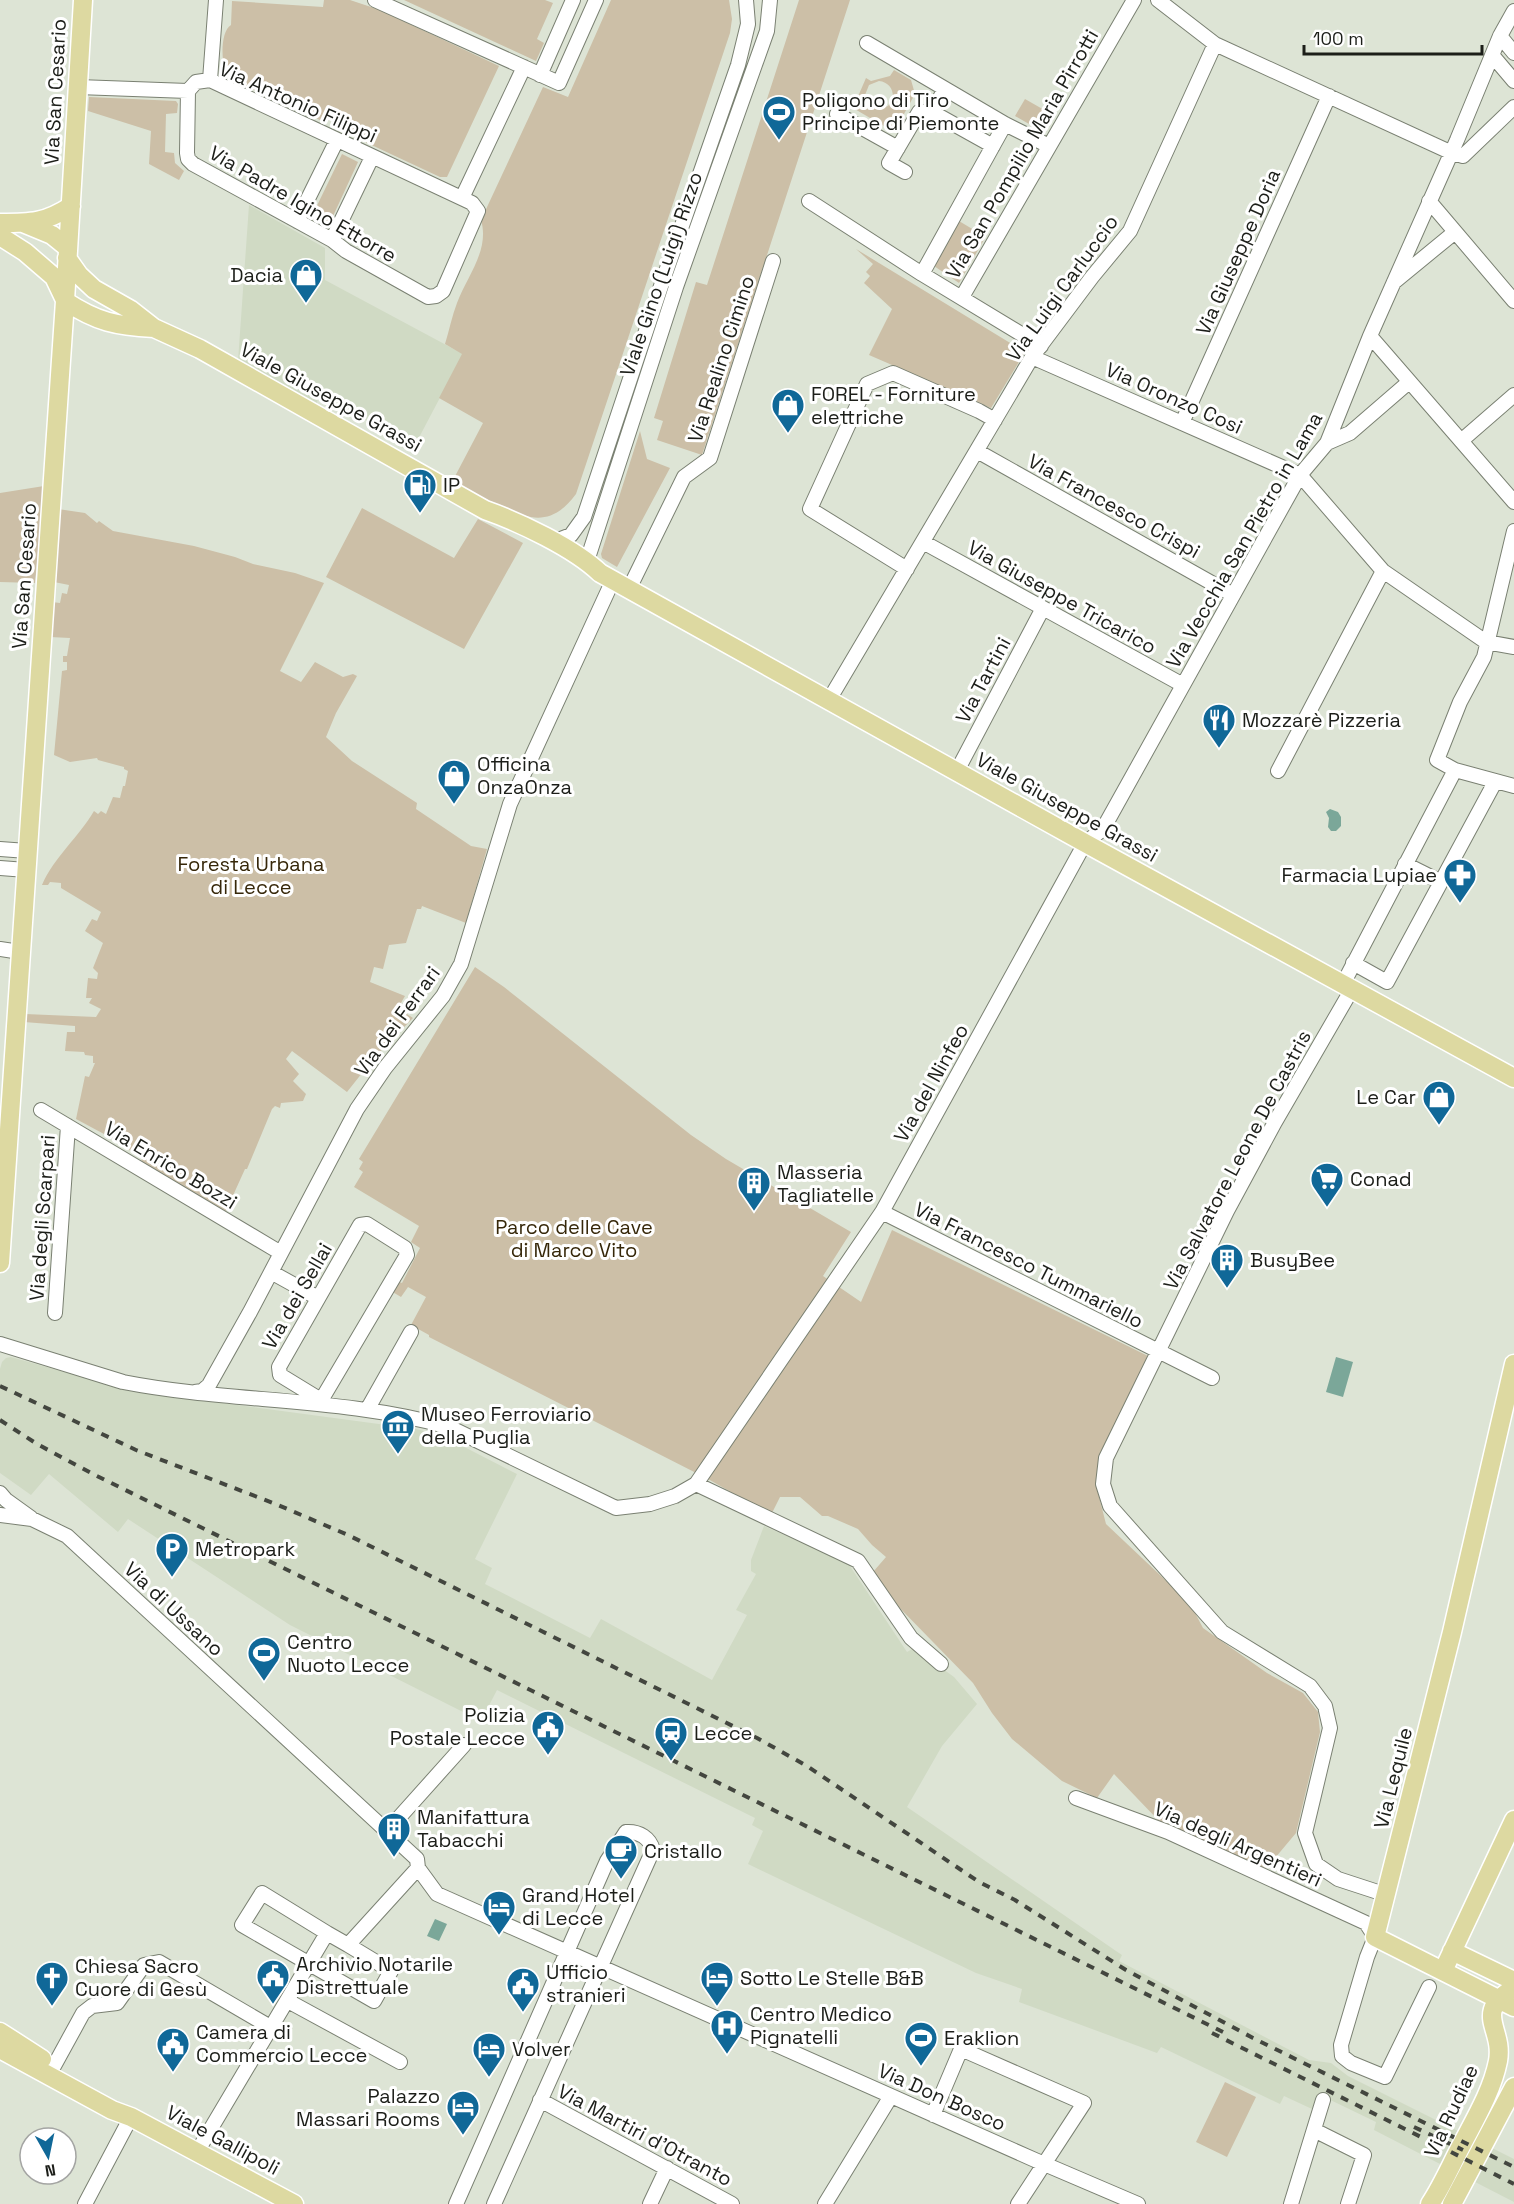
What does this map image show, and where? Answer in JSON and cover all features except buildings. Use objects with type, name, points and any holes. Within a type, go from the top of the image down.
[{"type":"main road","name":"Via San Cesario","points":[[0,1263],[83,0]]},
{"type":"main road","points":[[0,223],[22,223],[51,218],[71,206]]},
{"type":"main road","name":"Viale Giuseppe Grassi","points":[[22,223],[52,235],[68,253],[79,275],[94,289],[131,310],[154,328],[230,366],[484,510],[507,527],[588,571],[607,576]]},
{"type":"main road","points":[[0,236],[25,252],[54,277],[65,301],[77,292],[94,289]]},
{"type":"main road","points":[[25,252],[68,253]]},
{"type":"main road","name":"Viale Giuseppe Grassi","points":[[65,301],[99,320],[121,326],[154,328]]},
{"type":"main road","name":"Viale Giuseppe Grassi","points":[[484,510],[509,519],[553,542],[607,576],[1085,843],[1514,1078]]},
{"type":"main road","name":"Via Lequile","points":[[1375,1937],[1452,1632],[1514,1365]]},
{"type":"main road","points":[[1443,1971],[1514,1820]]},
{"type":"main road","points":[[1375,1937],[1506,2004],[1514,1988]]},
{"type":"main road","points":[[1452,1951],[1514,1981]]},
{"type":"main road","name":"Via Rudiae","points":[[1430,2204],[1492,2084],[1499,2045],[1491,2018],[1492,2009],[1506,2004]]},
{"type":"main road","name":"Viale Gallipoli","points":[[0,2032],[117,2104],[131,2116]]},
{"type":"main road","name":"Viale Gallipoli","points":[[0,2049],[112,2110],[131,2116],[294,2204]]},
{"type":"main road","points":[[1452,2204],[1514,2087]]},
{"type":"street","points":[[210,80],[216,0]]},
{"type":"street","points":[[375,0],[559,83],[596,0]]},
{"type":"street","points":[[540,75],[573,0]]},
{"type":"street","name":"Viale Gino (Luigi) Rizzo","points":[[553,542],[571,535],[584,517],[738,65],[748,24],[746,0]]},
{"type":"street","name":"Viale Gino (Luigi) Rizzo","points":[[607,576],[676,287],[767,31],[770,0]]},
{"type":"street","name":"Via San Pompilio Maria Pirrotti","points":[[962,297],[1134,0]]},
{"type":"street","points":[[1158,0],[1215,44],[1463,156],[1514,107]]},
{"type":"street","name":"Via Vecchia San Pietro in Lama","points":[[1085,843],[1103,830],[1300,475],[1327,443],[1392,284],[1500,36],[1514,11]]},
{"type":"street","points":[[1500,36],[1514,53]]},
{"type":"street","points":[[867,43],[1005,124],[1049,146]]},
{"type":"street","name":"Via Luigi Carluccio","points":[[829,700],[1036,352],[1130,231],[1215,44]]},
{"type":"street","points":[[1492,55],[1514,81]]},
{"type":"street","points":[[462,198],[524,67]]},
{"type":"street","name":"Via Antonio Filippi","points":[[78,87],[188,91],[196,82],[210,80],[462,198]]},
{"type":"street","points":[[932,112],[945,89]]},
{"type":"street","name":"Via Padre Igino Ettorre","points":[[188,91],[187,153],[188,159],[193,164],[332,240],[346,251],[428,297],[436,296],[443,291],[478,211],[472,203],[462,198]]},
{"type":"street","name":"Via Giuseppe Doria","points":[[1182,423],[1329,96]]},
{"type":"street","points":[[905,172],[889,163],[919,112],[932,112],[993,146]]},
{"type":"street","points":[[837,114],[898,148]]},
{"type":"street","points":[[922,274],[1005,124]]},
{"type":"street","points":[[297,221],[337,140]]},
{"type":"street","points":[[332,240],[372,157]]},
{"type":"street","name":"Via Oronzo Cosi","points":[[809,201],[962,297],[1036,352],[1182,423],[1300,475]]},
{"type":"street","points":[[1429,201],[1514,301]]},
{"type":"street","points":[[1392,284],[1455,232]]},
{"type":"street","name":"Via Realino Cimino","points":[[607,576],[684,477],[710,458],[773,261]]},
{"type":"street","points":[[1370,336],[1514,502]]},
{"type":"street","points":[[907,569],[810,510],[867,384],[893,373],[995,420]]},
{"type":"street","points":[[1327,443],[1350,433],[1410,381]]},
{"type":"street","points":[[1461,441],[1514,395]]},
{"type":"street","name":"Via Francesco Crispi","points":[[977,451],[1233,595]]},
{"type":"street","points":[[1300,475],[1383,571],[1486,642],[1514,647]]},
{"type":"street","points":[[1514,531],[1484,657],[1460,702],[1437,760],[1455,770],[1514,786]]},
{"type":"street","name":"Via Giuseppe Tricarico","points":[[922,542],[1183,685]]},
{"type":"street","points":[[1278,771],[1383,571]]},
{"type":"street","name":"Via dei Ferrari","points":[[194,1392],[202,1391],[209,1384],[357,1109],[385,1068],[443,996],[461,964],[510,804],[607,576]]},
{"type":"street","name":"Via Tartini","points":[[957,771],[1043,608]]},
{"type":"street","name":"Via Salvatore Leone De Castris","points":[[1158,1352],[1227,1211],[1348,986],[1353,963],[1455,770]]},
{"type":"street","points":[[1353,963],[1387,982],[1495,782]]},
{"type":"street","name":"Via del Ninfeo","points":[[696,1484],[882,1212],[1085,843]]},
{"type":"street","points":[[0,849],[27,851]]},
{"type":"street","points":[[1404,864],[1440,882]]},
{"type":"street","points":[[0,868],[26,870]]},
{"type":"street","points":[[0,949],[20,952]]},
{"type":"street","name":"Via Enrico Bozzi","points":[[41,1110],[281,1253]]},
{"type":"street","name":"Via degli Scarpari","points":[[55,1313],[68,1126]]},
{"type":"street","name":"Via Francesco Tummariello","points":[[882,1212],[1212,1378]]},
{"type":"street","name":"Via dei Sellai","points":[[367,1224],[405,1248],[407,1255],[319,1404],[316,1397],[280,1374],[279,1367],[360,1225],[367,1224]]},
{"type":"street","points":[[271,1272],[318,1298]]},
{"type":"street","points":[[367,1410],[411,1332]]},
{"type":"street","points":[[0,1344],[123,1382],[413,1417],[449,1427],[616,1508],[650,1504],[675,1496],[696,1484],[858,1561],[911,1638],[941,1664]]},
{"type":"street","name":"Via Francesco Tummariello","points":[[1158,1352],[1106,1458],[1102,1484],[1110,1506],[1222,1632],[1311,1686],[1326,1706],[1330,1728],[1305,1833],[1316,1864],[1338,1879],[1387,1895]]},
{"type":"street","points":[[0,1493],[32,1519]]},
{"type":"street","name":"Via di Ussano","points":[[0,1515],[32,1519],[68,1536],[417,1858],[418,1868],[437,1894],[566,1952]]},
{"type":"street","points":[[387,1831],[464,1745]]},
{"type":"street","name":"Via degli Argentieri","points":[[1076,1798],[1167,1832],[1288,1886],[1366,1923],[1375,1937]]},
{"type":"street","points":[[456,2204],[607,1861],[626,1832],[645,1837],[653,1850],[494,2204]]},
{"type":"street","points":[[348,1945],[418,1868]]},
{"type":"street","points":[[262,1893],[348,1945],[391,1971],[374,2001],[242,1925],[262,1893]]},
{"type":"street","points":[[197,2152],[327,1932]]},
{"type":"street","name":"Via Lequile","points":[[1375,1937],[1341,2044],[1342,2056],[1350,2063],[1385,2077],[1428,1987]]},
{"type":"street","name":"Via Don Bosco","points":[[566,1952],[1138,2204]]},
{"type":"street","points":[[54,2066],[83,2013],[92,2006],[117,2003],[144,1965],[159,1962],[272,2028]]},
{"type":"street","points":[[288,2001],[400,2062]]},
{"type":"street","points":[[933,2115],[961,2049],[1084,2103],[1018,2204]]},
{"type":"street","points":[[825,2204],[891,2096]]},
{"type":"street","name":"Via Martiri d'Otranto","points":[[540,2100],[732,2204]]},
{"type":"street","points":[[1290,2204],[1323,2100]]},
{"type":"street","points":[[85,2204],[131,2116]]},
{"type":"street","points":[[1314,2130],[1364,2156],[1348,2204]]},
{"type":"street","points":[[650,2204],[667,2168]]},
{"type":"shaded area","name":"Dacia","points":[[249,205],[325,248],[325,280],[463,354],[414,447],[318,394],[317,404],[238,361]]},
{"type":"shaded area","points":[[11,1357],[132,1391],[416,1429],[443,1436],[517,1474],[475,1559],[492,1568],[485,1584],[590,1638],[601,1619],[712,1680],[747,1615],[736,1610],[756,1574],[751,1571],[751,1560],[764,1526],[848,1563],[907,1652],[914,1648],[954,1677],[977,1704],[942,1746],[907,1807],[1122,1955],[1119,1961],[1309,2060],[1331,2063],[1348,2076],[1514,2159],[1514,2202],[1374,2130],[1376,2122],[1318,2094],[1312,2109],[1284,2096],[1280,2104],[1161,2047],[1157,2053],[1019,2002],[1022,1989],[976,1973],[748,1864],[763,1831],[752,1825],[755,1818],[497,1690],[481,1721],[290,1625],[128,1519],[118,1532],[49,1474],[31,1495],[0,1473],[0,1369],[2,1362]]},
{"type":"green space","points":[[324,0],[350,0],[380,10],[499,66],[447,177],[440,177],[333,127],[335,121],[324,116],[322,121],[235,81],[225,69],[223,45],[225,33],[231,25],[232,1],[323,7]]},
{"type":"green space","points":[[404,0],[545,0],[553,3],[537,39],[544,43],[536,61]]},
{"type":"green space","points":[[611,0],[729,0],[732,19],[730,33],[576,494],[557,512],[538,518],[506,509],[452,482],[483,423],[439,398],[462,354],[445,344],[457,303],[480,252],[483,231],[481,220],[543,87],[568,97]]},
{"type":"green space","name":"Poligono di Tiro Principe di Piemonte","points":[[799,0],[850,0],[702,455],[657,440],[663,421],[654,418],[696,282],[707,285]]},
{"type":"green space","points":[[894,70],[911,80],[915,94],[894,132],[853,108],[866,78],[871,81],[890,76]],"holes":[[[879,81],[889,86],[893,97],[888,106],[878,109],[869,104],[865,95],[869,85]]]},
{"type":"green space","points":[[89,97],[176,101],[177,113],[166,114],[165,152],[174,153],[175,163],[184,171],[179,180],[149,164],[151,131],[88,111]]},
{"type":"green space","points":[[1025,99],[1053,115],[1043,132],[1015,116]]},
{"type":"green space","points":[[342,154],[358,162],[328,227],[311,218]]},
{"type":"green space","points":[[959,221],[985,238],[959,283],[934,266]]},
{"type":"green space","points":[[856,249],[1025,352],[991,408],[869,355],[892,309],[864,283],[870,276],[866,272],[873,264]]},
{"type":"green space","points":[[640,431],[647,459],[670,468],[617,567],[602,558],[601,554]]},
{"type":"green space","points":[[44,486],[35,583],[0,582],[0,493]]},
{"type":"green space","points":[[362,508],[454,558],[478,519],[523,543],[464,649],[326,577]]},
{"type":"green space","name":"Foresta Urbana di Lecce","points":[[58,509],[85,513],[97,523],[99,521],[113,531],[194,546],[324,583],[280,671],[301,682],[315,662],[343,677],[353,674],[357,676],[336,713],[326,737],[352,761],[417,803],[416,809],[471,846],[487,849],[466,923],[422,906],[421,909],[417,909],[406,943],[389,945],[383,969],[374,967],[370,982],[405,996],[398,1008],[413,1018],[374,1058],[347,1092],[292,1051],[286,1059],[299,1074],[293,1081],[306,1094],[303,1101],[281,1103],[280,1108],[275,1106],[272,1109],[247,1169],[226,1211],[141,1162],[142,1159],[117,1141],[76,1119],[85,1076],[89,1077],[95,1063],[93,1063],[93,1056],[85,1055],[84,1052],[65,1051],[67,1032],[75,1032],[75,1026],[24,1022],[25,1014],[96,1017],[101,1009],[89,1003],[92,998],[86,998],[88,978],[97,979],[98,973],[93,968],[103,943],[85,931],[92,919],[97,921],[101,912],[61,888],[61,883],[50,882],[48,885],[42,885],[53,865],[94,811],[98,814],[101,811],[106,814],[113,797],[120,798],[128,771],[124,767],[97,758],[70,762],[54,755],[62,671],[67,670],[67,662],[63,662],[63,656],[67,656],[70,638],[50,637],[52,602],[60,603],[62,593],[67,594],[69,585],[54,582]]},
{"type":"green space","name":"Parco delle Cave di Marco Vito","points":[[475,967],[504,987],[691,1135],[726,1159],[851,1232],[823,1276],[861,1302],[892,1230],[1150,1357],[1102,1455],[1096,1485],[1106,1524],[1178,1592],[1194,1611],[1203,1628],[1267,1673],[1303,1693],[1318,1712],[1320,1732],[1296,1833],[1264,1871],[1159,1821],[1114,1774],[1097,1798],[1062,1781],[1012,1739],[973,1683],[891,1599],[873,1572],[886,1557],[858,1529],[828,1516],[822,1516],[800,1497],[780,1497],[771,1515],[708,1479],[429,1337],[411,1325],[426,1297],[408,1287],[401,1297],[391,1291],[397,1281],[402,1283],[420,1248],[411,1242],[419,1226],[354,1187],[363,1172],[359,1169],[363,1162],[359,1159]]},
{"type":"green space","points":[[1225,2082],[1256,2097],[1227,2157],[1196,2142]]},
{"type":"water","points":[[1330,809],[1338,812],[1341,817],[1341,826],[1336,831],[1331,831],[1328,827],[1329,818],[1326,812]]},
{"type":"water","points":[[1336,1357],[1353,1362],[1343,1397],[1326,1392]]},
{"type":"water","points":[[435,1919],[447,1924],[439,1941],[427,1936]]},
{"type":"railway","points":[[0,1386],[136,1450],[348,1535],[757,1738],[807,1766],[979,1882],[1015,1900],[1126,1970],[1253,2038],[1514,2167]]},
{"type":"railway","points":[[0,1420],[37,1444],[93,1474],[1223,2032]]},
{"type":"railway","points":[[1212,2033],[1421,2137]]},
{"type":"railway","points":[[1414,2127],[1463,2150]]},
{"type":"railway","points":[[1451,2152],[1514,2184]]},
{"type":"place","name":"Poligono di Tiro Principe di Piemonte","points":[[779,141]]},
{"type":"place","name":"Dacia","points":[[306,304]]},
{"type":"place","name":"FOREL - Forniture elettriche","points":[[788,434]]},
{"type":"place","name":"IP","points":[[420,514]]},
{"type":"place","name":"Mozzarè Pizzeria","points":[[1219,749]]},
{"type":"place","name":"Officina OnzaOnza","points":[[454,805]]},
{"type":"place","name":"Farmacia Lupiae","points":[[1460,904]]},
{"type":"place","name":"Le Car","points":[[1439,1126]]},
{"type":"place","name":"Conad","points":[[1327,1208]]},
{"type":"place","name":"Masseria Tagliatelle","points":[[754,1212]]},
{"type":"place","name":"BusyBee","points":[[1227,1289]]},
{"type":"place","name":"Museo Ferroviario della Puglia","points":[[398,1455]]},
{"type":"place","name":"Metropark","points":[[172,1578]]},
{"type":"place","name":"Centro Nuoto Lecce","points":[[264,1682]]},
{"type":"place","name":"Polizia Postale Lecce","points":[[548,1756]]},
{"type":"place","name":"Lecce","points":[[671,1762]]},
{"type":"place","name":"Manifattura Tabacchi","points":[[394,1858]]},
{"type":"place","name":"Cristallo","points":[[621,1880]]},
{"type":"place","name":"Grand Hotel di Lecce","points":[[499,1936]]},
{"type":"place","name":"Archivio Notarile Distrettuale","points":[[273,2005]]},
{"type":"place","name":"Chiesa Sacro Cuore di Gesù","points":[[52,2007]]},
{"type":"place","name":"Sotto Le Stelle B&B","points":[[717,2007]]},
{"type":"place","name":"Ufficio stranieri","points":[[523,2013]]},
{"type":"place","name":"Centro Medico Pignatelli","points":[[727,2055]]},
{"type":"place","name":"Eraklion","points":[[921,2067]]},
{"type":"place","name":"Camera di Commercio Lecce","points":[[173,2073]]},
{"type":"place","name":"Volver","points":[[489,2078]]},
{"type":"place","name":"Palazzo Massari Rooms","points":[[463,2136]]}]
